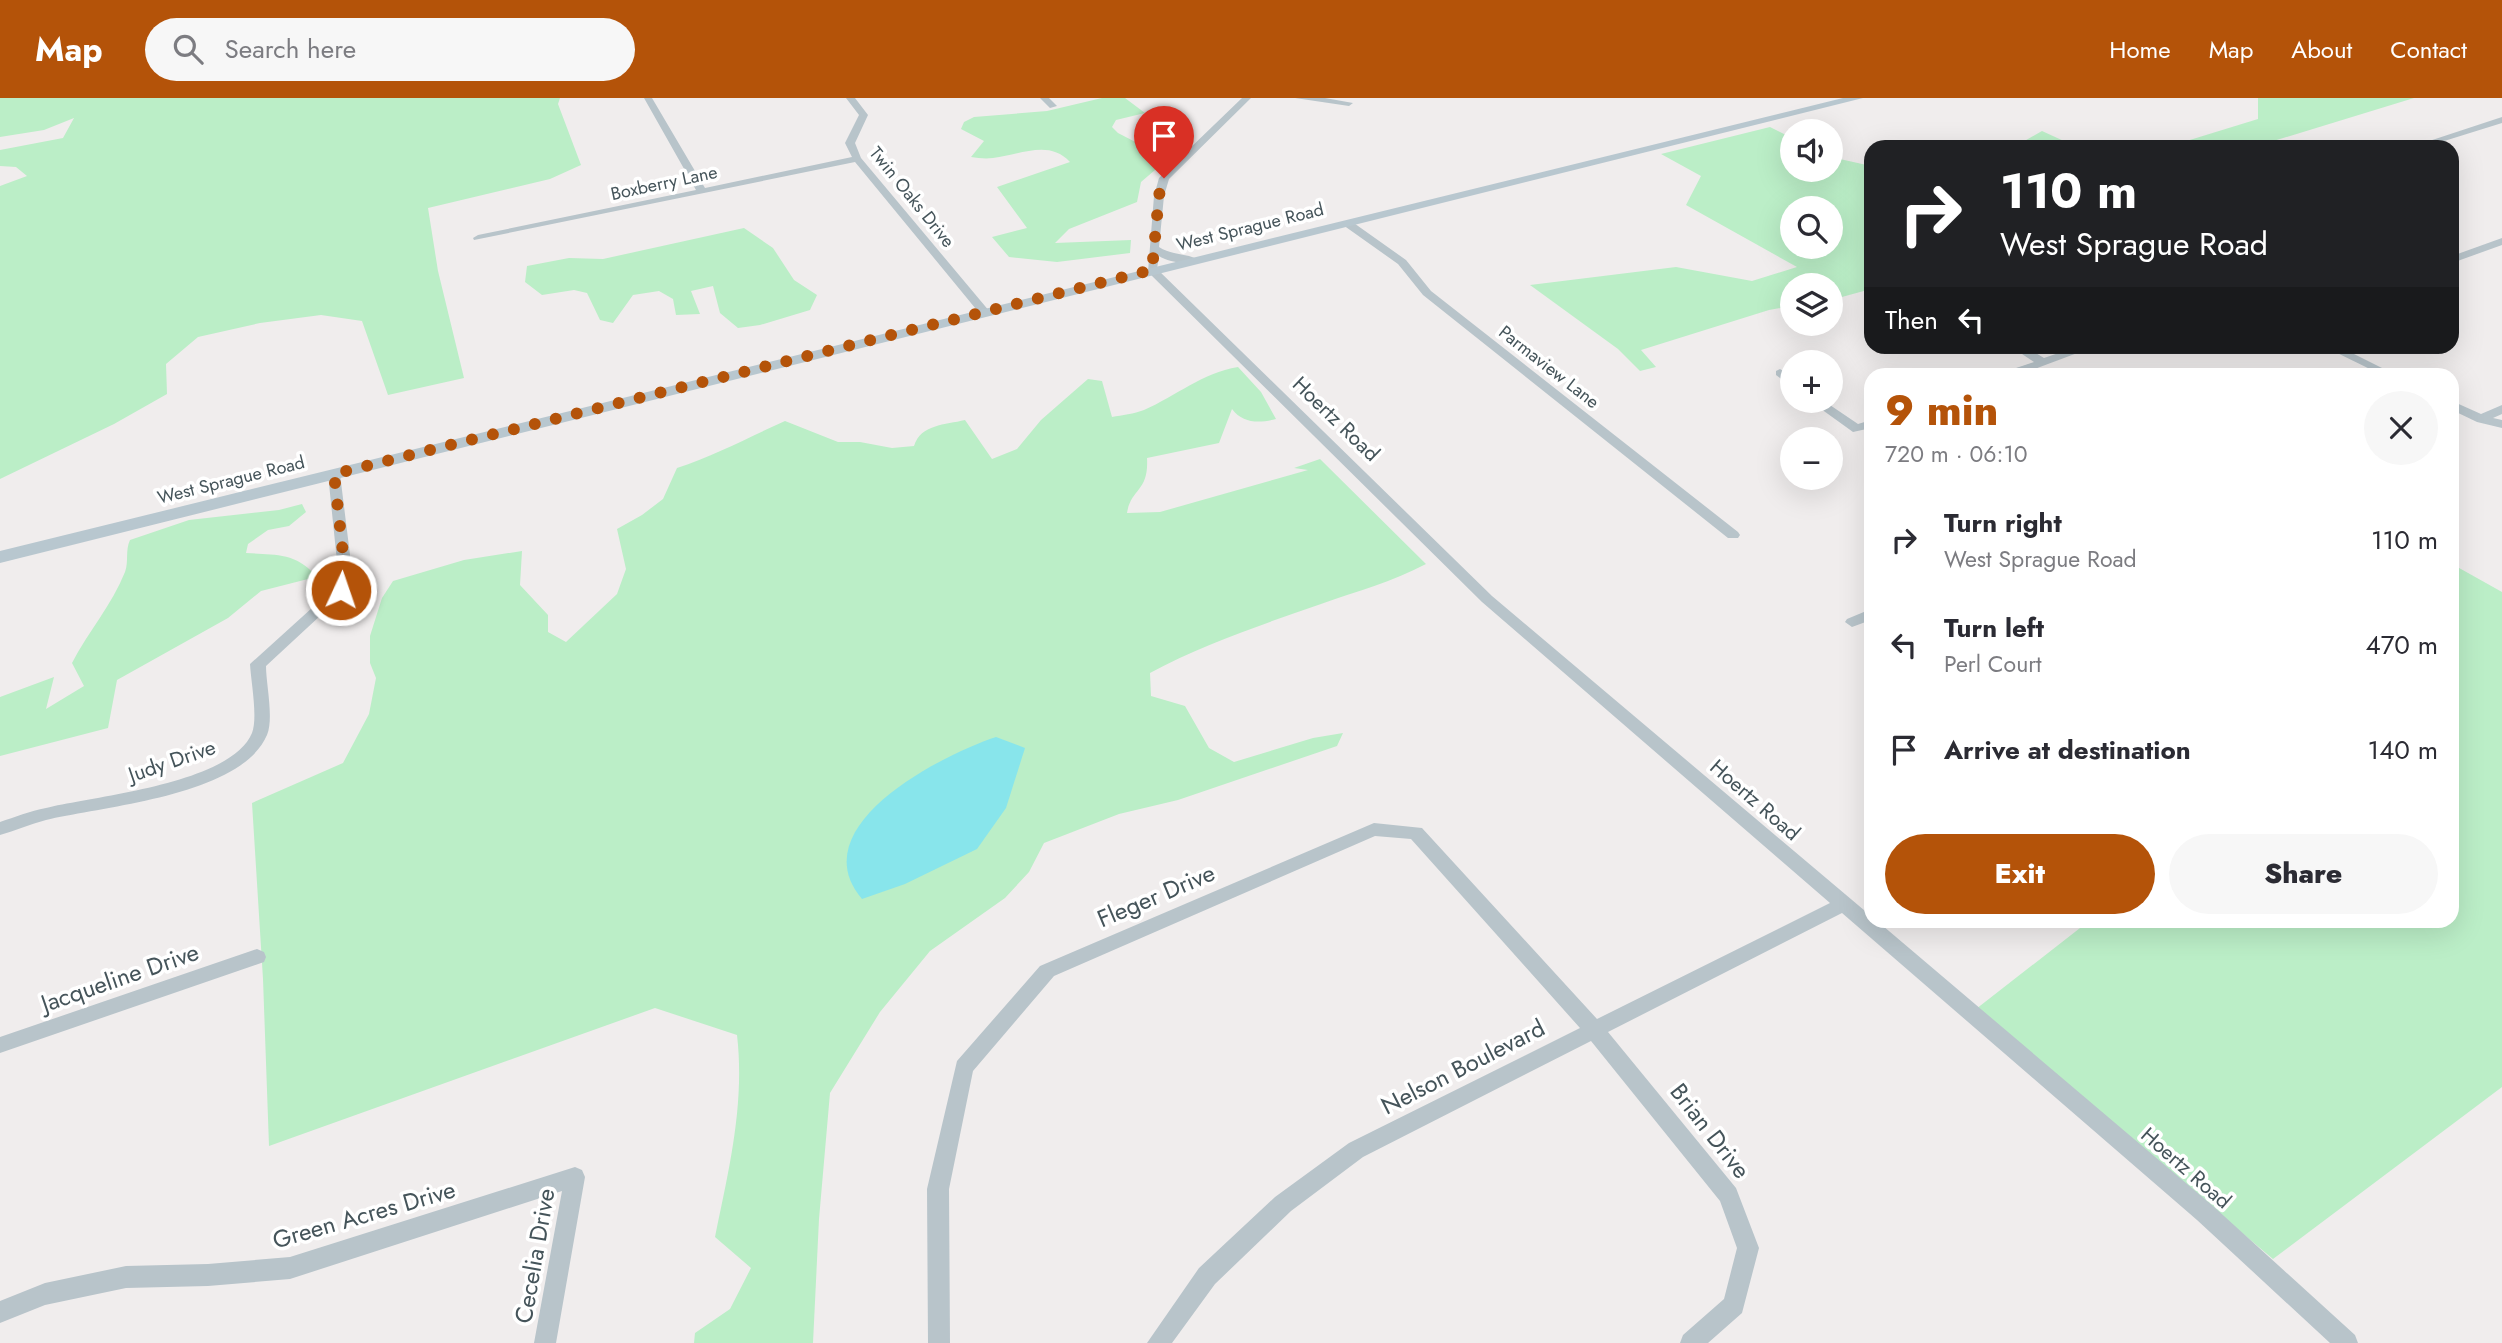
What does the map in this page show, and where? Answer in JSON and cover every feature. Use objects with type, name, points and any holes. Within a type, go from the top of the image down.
[{"type":"street","points":[[648,98],[702,191]]},
{"type":"street","name":"Twin Oaks Drive","points":[[850,98],[864,116],[850,143],[857,159],[984,312]]},
{"type":"street","points":[[1044,98],[1053,106]]},
{"type":"street","points":[[1152,270],[1159,195],[1164,178],[1247,98]]},
{"type":"street","points":[[1299,98],[1349,103]]},
{"type":"street","name":"West Sprague Road","points":[[0,557],[1152,270],[1857,98]]},
{"type":"street","points":[[2438,140],[2502,120]]},
{"type":"street","name":"Boxberry Lane","points":[[478,238],[857,159]]},
{"type":"street","name":"Parmaview Lane","points":[[1348,223],[1402,262],[1427,293],[1733,535]]},
{"type":"street","points":[[2459,257],[2502,241]]},
{"type":"street","points":[[1154,248],[1168,257],[1194,260]]},
{"type":"street","name":"Hoertz Road","points":[[1152,270],[1487,599],[1864,924]]},
{"type":"street","points":[[2029,354],[2044,363]]},
{"type":"street","points":[[2029,368],[2069,354]]},
{"type":"street","points":[[2345,354],[2375,368]]},
{"type":"street","points":[[2459,408],[2481,419],[2502,424]]},
{"type":"street","points":[[2481,419],[2502,409]]},
{"type":"street","points":[[1834,413],[1857,429],[1864,426]]},
{"type":"street","name":"Judy Drive","points":[[0,829],[47,814],[148,794],[207,776],[245,755],[260,733],[258,664],[341,590],[345,571],[334,474]]},
{"type":"street","points":[[1852,622],[1864,617]]},
{"type":"street","name":"Fleger Drive","points":[[939,1343],[938,1189],[964,1068],[1047,971],[1374,829],[1416,834],[1595,1031]]},
{"type":"street","name":"Nelson Boulevard","points":[[1158,1343],[1207,1276],[1283,1204],[1356,1150],[1842,905]]},
{"type":"street","name":"Hoertz Road","points":[[1869,928],[2205,1213],[2347,1343]]},
{"type":"street","name":"Jacqueline Drive","points":[[0,1045],[257,957]]},
{"type":"street","name":"Brian Drive","points":[[1595,1031],[1729,1195],[1748,1248],[1734,1305],[1691,1343]]},
{"type":"street","name":"Green Acres Drive","points":[[0,1312],[45,1294],[126,1277],[208,1275],[290,1268],[575,1177]]},
{"type":"street","name":"Cecelia Drive","points":[[545,1343],[575,1177]]},
{"type":"green space","points":[[0,98],[560,98],[558,104],[581,165],[550,179],[428,208],[438,271],[464,378],[388,395],[362,321],[321,315],[260,323],[198,337],[166,364],[167,394],[114,424],[0,479],[0,186],[27,176],[16,167],[0,166],[0,150],[63,138],[74,118],[44,130],[0,137]]},
{"type":"green space","points":[[1102,98],[1125,98],[1145,113],[1116,120],[1112,127],[1147,148],[1152,158],[1162,164],[1141,182],[1137,202],[1069,229],[1055,243],[1131,240],[1130,253],[1057,262],[1009,257],[992,237],[1027,228],[997,187],[1070,162],[1062,155],[1044,150],[993,158],[971,157],[984,141],[961,129],[964,122],[974,117],[1047,111]]},
{"type":"green space","points":[[2258,98],[2414,98],[2277,140],[2190,140],[2258,119]]},
{"type":"green space","points":[[1770,127],[1780,132],[1780,182],[1843,182],[1843,160],[1864,164],[1864,291],[1843,297],[1843,273],[1780,273],[1780,308],[1641,350],[1656,367],[1640,371],[1618,349],[1530,285],[1676,267],[1752,281],[1797,267],[1783,259],[1843,259],[1843,196],[1780,196],[1780,258],[1686,205],[1701,176],[1661,154]]},
{"type":"green space","points":[[2042,131],[2062,140],[2026,140]]},
{"type":"green space","points":[[744,228],[773,248],[794,280],[817,295],[810,310],[760,325],[738,328],[720,313],[713,286],[691,291],[700,314],[676,315],[673,299],[659,291],[633,295],[613,323],[600,320],[587,293],[574,290],[542,295],[525,282],[527,266],[569,258],[603,259]]},
{"type":"green space","points":[[1238,367],[1261,392],[1276,419],[1247,420],[1232,409],[1219,443],[1147,458],[1143,484],[1132,499],[1127,513],[1160,512],[1308,470],[1294,468],[1320,459],[1426,564],[1387,581],[1234,635],[1150,673],[1151,696],[1185,706],[1209,748],[1234,762],[1313,738],[1343,733],[1337,746],[1178,800],[1119,814],[1044,843],[1029,872],[1005,898],[930,951],[880,1012],[830,1093],[819,1219],[813,1343],[694,1343],[695,1333],[730,1309],[751,1268],[715,1237],[737,1111],[737,1035],[655,1008],[269,1146],[263,979],[252,803],[343,763],[369,714],[376,678],[370,663],[370,636],[382,598],[393,581],[464,560],[522,551],[520,585],[548,615],[548,632],[566,642],[617,594],[626,569],[617,529],[663,499],[677,468],[785,421],[838,442],[860,442],[892,448],[914,446],[917,439],[928,429],[965,420],[992,459],[1017,449],[1041,420],[1088,379],[1102,381],[1112,417],[1144,410],[1213,374]]},
{"type":"green space","points":[[302,504],[306,512],[289,526],[268,530],[248,544],[246,553],[291,558],[314,574],[308,579],[261,591],[228,618],[117,680],[108,728],[0,756],[0,697],[54,677],[46,709],[84,686],[72,663],[120,584],[126,568],[130,540],[189,520],[279,510]]},
{"type":"green space","points":[[2459,568],[2502,592],[2502,1087],[2273,1259],[1976,1009],[2080,928],[2459,928]]},
{"type":"water","points":[[996,737],[1025,748],[1006,808],[977,849],[905,884],[862,899],[848,872],[849,845],[863,820],[886,797],[914,777],[972,746]]},
{"type":"route","points":[[341,590],[345,571],[334,474],[1152,270],[1159,195],[1164,178]]}]
